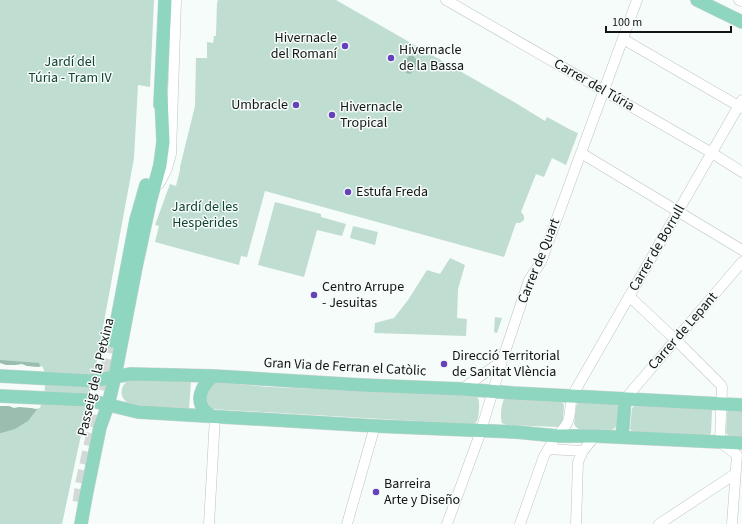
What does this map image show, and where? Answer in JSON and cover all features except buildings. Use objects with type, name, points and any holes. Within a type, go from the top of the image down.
[{"type":"main road","name":"Passeig de la Petxina","points":[[113,341],[136,220],[153,163],[158,131],[165,0]]},
{"type":"main road","points":[[697,0],[742,22]]},
{"type":"main road","name":"Passeig de la Petxina","points":[[81,524],[100,427],[108,405],[115,376],[150,202],[160,165],[163,142],[161,96]]},
{"type":"main road","name":"Gran Via de Ferran el Catòlic","points":[[0,376],[92,381],[115,376],[136,374],[214,376],[742,405]]},
{"type":"main road","points":[[213,416],[205,411],[201,405],[201,395],[204,385],[214,376]]},
{"type":"main road","points":[[0,396],[88,400],[138,412],[375,426],[516,432],[557,436],[622,437],[742,443]]},
{"type":"main road","points":[[622,437],[625,399]]},
{"type":"street","name":"Passeig de la Petxina","points":[[143,238],[157,188],[167,169],[171,154],[176,0]]},
{"type":"street","name":"Carrer del Túria","points":[[446,0],[712,153],[742,172]]},
{"type":"street","name":"Carrer de Quart","points":[[447,524],[481,431],[529,280],[541,262],[637,0]]},
{"type":"street","points":[[623,39],[741,105]]},
{"type":"street","name":"Carrer de Borrull","points":[[572,396],[678,211],[741,105]]},
{"type":"street","points":[[580,153],[742,250]]},
{"type":"street","name":"Carrer de Lepant","points":[[625,399],[742,262]]},
{"type":"street","points":[[629,296],[722,387],[720,442],[737,455],[732,524]]},
{"type":"street","points":[[462,389],[502,361]]},
{"type":"street","points":[[520,524],[544,456],[568,421],[572,396]]},
{"type":"street","points":[[209,524],[213,416]]},
{"type":"street","points":[[347,524],[375,426]]},
{"type":"street","points":[[576,524],[578,462],[583,451],[595,436]]},
{"type":"street","points":[[548,449],[583,451]]},
{"type":"street","points":[[659,524],[735,474]]},
{"type":"green space","name":"Jardí del Túria - Tram IV","points":[[0,0],[154,0],[150,87],[138,85],[134,158],[97,360],[62,524],[0,524]]},
{"type":"green space","name":"Jardí de les Hespèrides","points":[[218,0],[336,0],[545,121],[547,117],[578,133],[566,165],[552,158],[544,177],[536,174],[521,212],[524,216],[524,220],[520,223],[516,223],[504,257],[265,191],[247,257],[241,256],[239,265],[155,242],[159,226],[155,225],[170,184],[176,186],[195,106],[196,58],[207,58],[207,42],[213,43],[214,36],[216,36]]},
{"type":"green space","points":[[275,202],[321,214],[321,217],[346,224],[342,236],[317,230],[304,277],[258,265]]},
{"type":"green space","points":[[353,226],[378,232],[375,245],[350,238]]},
{"type":"green space","points":[[450,258],[465,265],[458,289],[457,318],[467,319],[466,336],[374,333],[375,323],[394,318],[408,300],[427,270],[440,274]]},
{"type":"green space","points":[[495,317],[502,318],[497,333],[494,332]]},
{"type":"green space","points":[[130,379],[191,381],[189,409],[132,405],[128,403],[122,397],[122,389],[126,382]]},
{"type":"green space","points":[[214,382],[269,387],[472,395],[478,398],[479,413],[476,422],[473,424],[468,424],[208,409],[205,393]]},
{"type":"green space","points":[[504,399],[560,401],[564,405],[563,423],[558,427],[506,425],[502,423],[501,411]]},
{"type":"green space","points":[[581,402],[617,405],[617,426],[612,430],[579,429],[576,427],[574,424],[576,407],[577,404]]},
{"type":"green space","points":[[636,405],[711,408],[711,433],[709,436],[633,432],[630,429],[632,408]]},
{"type":"green space","points":[[730,410],[742,411],[742,437],[729,436],[726,433],[727,412]]},
{"type":"shaded area","points":[[409,56],[413,56],[417,63],[414,70],[410,74],[406,73],[404,66]]},
{"type":"shaded area","points":[[221,200],[227,201],[224,213],[218,211]]},
{"type":"shaded area","points":[[0,360],[39,363],[42,371],[38,408],[28,421],[15,429],[1,433],[0,433]]},
{"type":"pier","points":[[0,363],[6,365],[22,364],[27,366],[42,366],[44,370],[45,387],[40,408],[14,408],[9,406],[0,406]]},
{"type":"tunnel","points":[[79,502],[113,341]]},
{"type":"place","name":"Hivernacle del Romaní","points":[[345,46]]},
{"type":"place","name":"Hivernacle de la Bassa","points":[[391,58]]},
{"type":"place","name":"Umbracle","points":[[296,105]]},
{"type":"place","name":"Hivernacle Tropical","points":[[332,115]]},
{"type":"place","name":"Estufa Freda","points":[[348,192]]},
{"type":"place","name":"Centro Arrupe - Jesuitas","points":[[314,295]]},
{"type":"place","name":"Direcció Territorial de Sanitat Vlència","points":[[444,364]]},
{"type":"place","name":"Barreira Arte y Diseño","points":[[376,492]]}]
